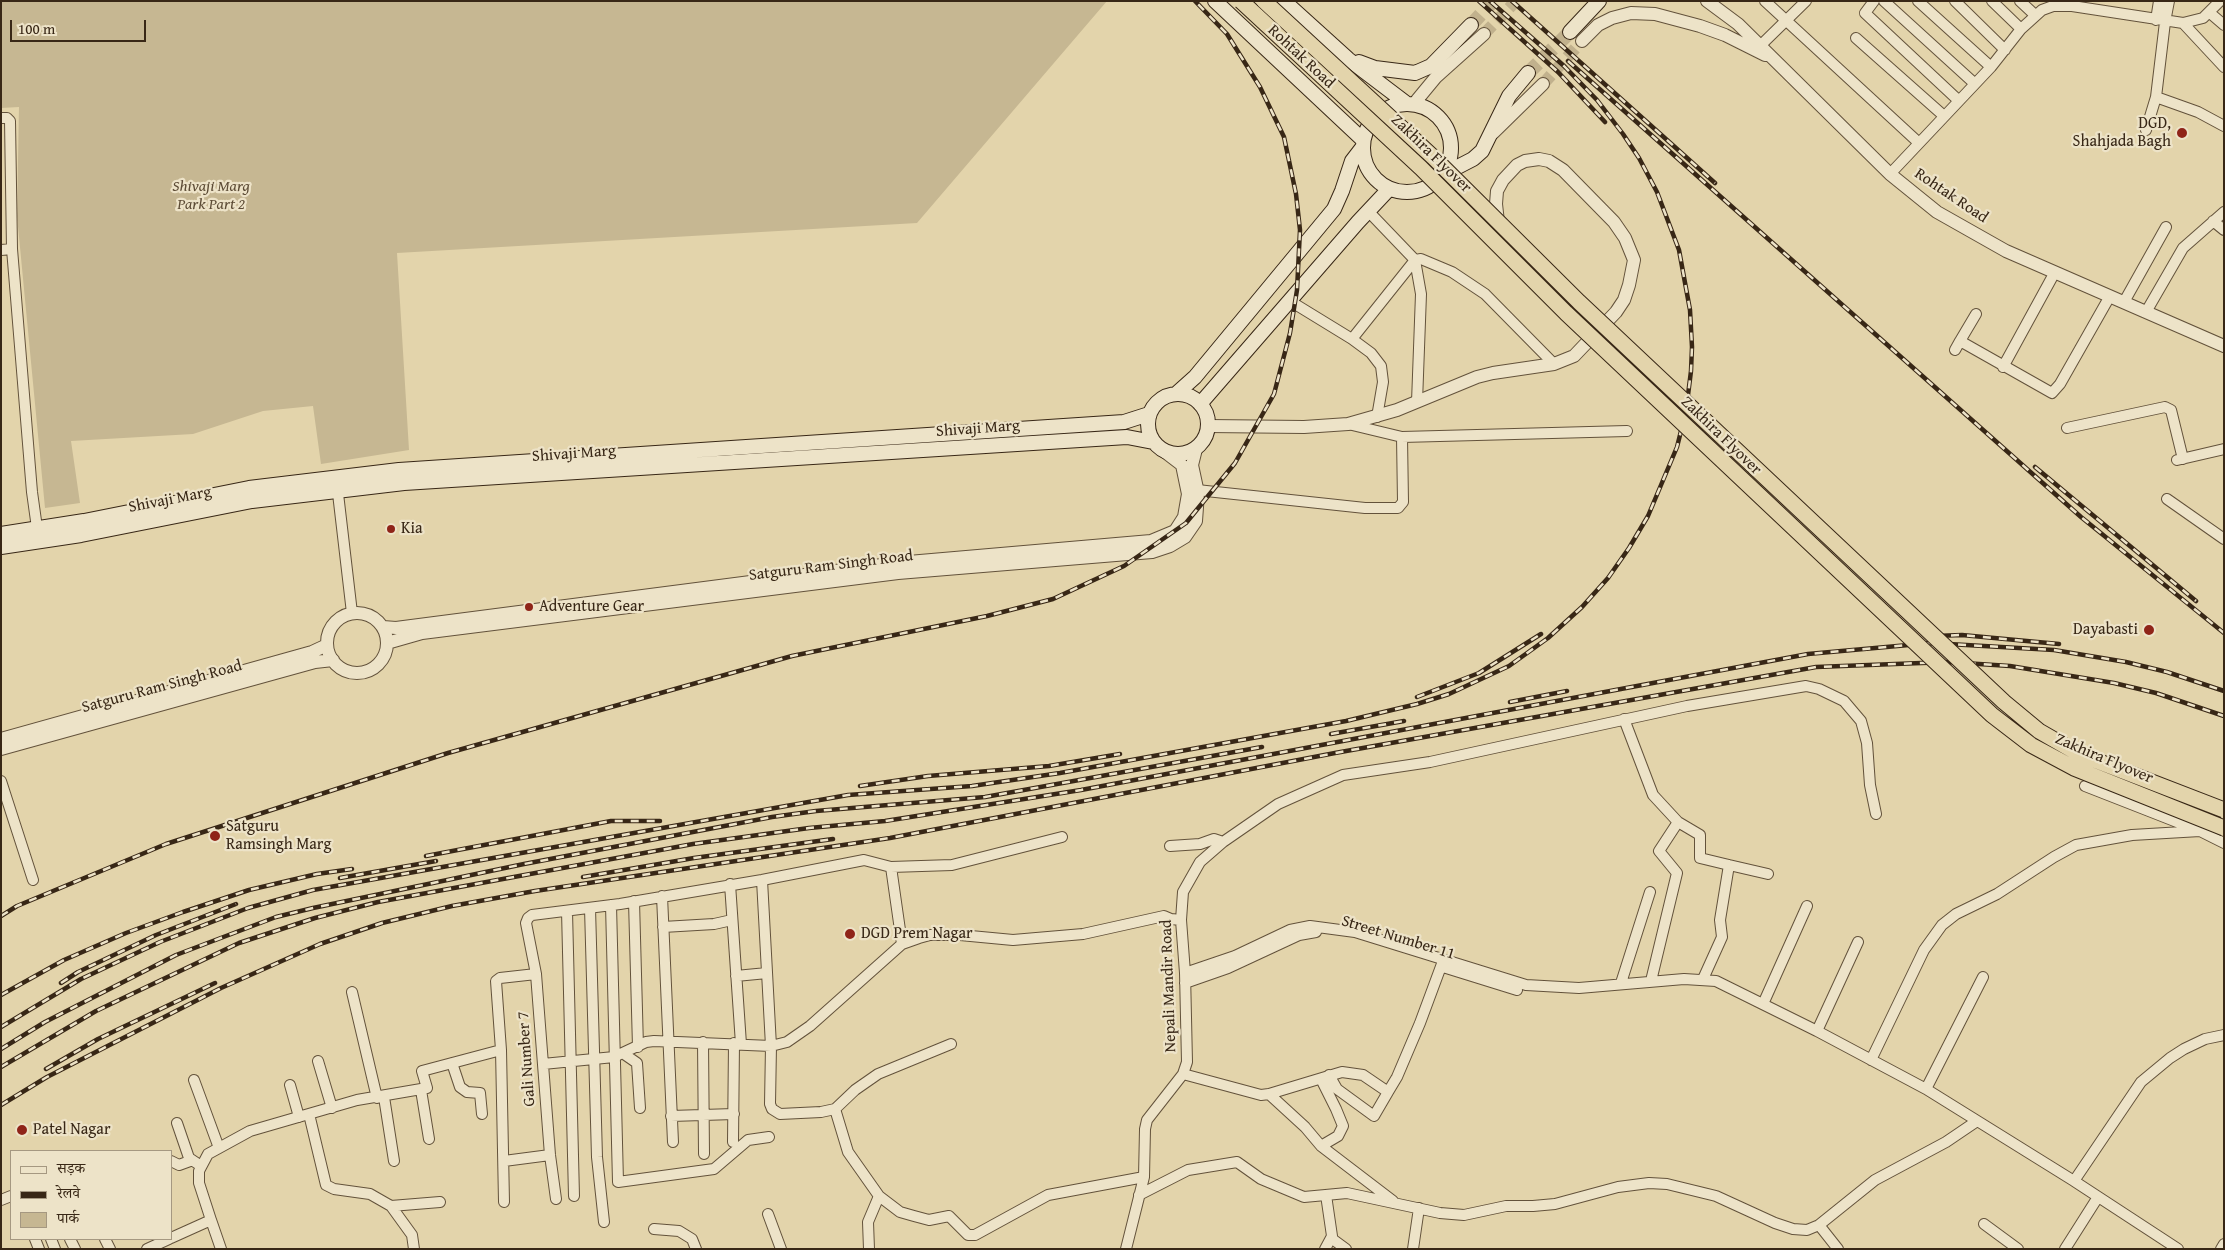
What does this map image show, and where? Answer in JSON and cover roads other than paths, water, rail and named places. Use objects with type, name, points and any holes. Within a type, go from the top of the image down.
[{"type":"main road","name":"Rohtak Road","points":[[1215,1],[1362,144]]},
{"type":"main road","name":"Zakhira Flyover","points":[[1241,1],[1421,168],[1573,320],[1992,715],[2031,745],[2074,768],[2224,828]]},
{"type":"main road","name":"Zakhira Flyover","points":[[1264,1],[1433,157],[1586,309],[2004,702],[2039,731],[2079,754],[2224,810]]},
{"type":"main road","name":"Rohtak Road","points":[[1284,1],[1348,59],[1412,104]]},
{"type":"main road","points":[[1570,32],[1599,1]]},
{"type":"main road","points":[[1348,59],[1375,68],[1415,72],[1431,66],[1471,25]]},
{"type":"main road","points":[[1436,61],[1436,77]]},
{"type":"main road","points":[[1442,175],[1473,159],[1482,151],[1509,96],[1528,73]]},
{"type":"main road","points":[[1176,394],[1196,377],[1334,209],[1352,161],[1362,144],[1368,125],[1378,114],[1391,106],[1412,104],[1432,111],[1442,121],[1449,133],[1452,148],[1449,162],[1442,175],[1434,183],[1412,192],[1389,189],[1378,182],[1369,172],[1364,160],[1362,144]]},
{"type":"main road","points":[[1200,404],[1389,189]]},
{"type":"main road","points":[[1176,394],[1189,396],[1200,404],[1206,414],[1208,426],[1205,439],[1196,449],[1181,454],[1165,452],[1153,442],[1148,428],[1149,414],[1156,404],[1165,397],[1176,394]]},
{"type":"main road","name":"Shivaji Marg","points":[[1,547],[81,535],[336,483],[420,468],[1124,422],[1149,414]]},
{"type":"main road","name":"Shivaji Marg","points":[[1,534],[249,488],[336,483],[404,482],[1127,437],[1153,442]]},
{"type":"street","name":"Rohtak Road","points":[[1707,1],[1738,24],[1761,45],[1890,174],[1916,196],[1961,227],[2006,252],[2224,346]]},
{"type":"street","points":[[1764,1],[1919,143]]},
{"type":"street","points":[[1761,45],[1787,22],[1806,1]]},
{"type":"street","points":[[1874,1],[1865,13],[1958,100]]},
{"type":"street","points":[[1884,1],[1974,83]]},
{"type":"street","points":[[1918,1],[1991,67]]},
{"type":"street","points":[[1955,1],[2005,50]]},
{"type":"street","points":[[1992,1],[2021,29]]},
{"type":"street","points":[[2020,1],[2035,15]]},
{"type":"street","points":[[2146,130],[2156,96],[2160,21],[2159,1]]},
{"type":"street","points":[[2160,21],[2169,1]]},
{"type":"street","points":[[1890,174],[1991,67],[2021,29],[2035,15],[2052,6],[2073,4],[2160,21],[2183,23],[2203,18],[2220,1]]},
{"type":"street","points":[[1582,41],[1598,25],[1612,18],[1631,13],[1655,14],[1725,35],[1780,64]]},
{"type":"street","points":[[2210,13],[2224,26]]},
{"type":"street","points":[[2183,23],[2224,67]]},
{"type":"street","points":[[1412,104],[1436,77],[1484,34]]},
{"type":"street","points":[[1856,38],[1944,116]]},
{"type":"street","points":[[1492,134],[1543,84]]},
{"type":"street","points":[[2156,96],[2198,112],[2224,126]]},
{"type":"street","points":[[1,118],[7,118],[10,121],[6,249],[37,528]]},
{"type":"street","points":[[1208,426],[1304,427],[1348,424],[1377,417],[1477,377],[1554,364],[1574,356],[1624,300],[1634,260],[1625,238],[1614,222],[1562,170],[1549,161],[1539,159],[1525,160],[1517,165],[1503,180],[1497,191],[1498,222]]},
{"type":"street","points":[[1369,212],[1415,260],[1421,294],[1417,402]]},
{"type":"street","points":[[2146,312],[2182,248],[2224,212]]},
{"type":"street","points":[[2214,221],[2224,230]]},
{"type":"street","points":[[2124,302],[2166,227]]},
{"type":"street","points":[[1415,260],[1428,261],[1452,272],[1485,294],[1554,364]]},
{"type":"street","points":[[1352,339],[1415,260]]},
{"type":"street","points":[[2003,367],[2055,272]]},
{"type":"street","points":[[1976,314],[1958,345],[2052,394],[2060,384],[2110,296]]},
{"type":"street","points":[[1290,301],[1352,339],[1371,353],[1381,366],[1384,382],[1377,417]]},
{"type":"street","points":[[2067,428],[2165,406],[2171,410],[2180,460],[2224,449]]},
{"type":"street","points":[[1348,424],[1402,437],[1627,431]]},
{"type":"street","points":[[1197,490],[1394,510],[1401,506],[1403,502],[1402,437]]},
{"type":"street","name":"Satguru Ram Singh Road","points":[[387,643],[422,633],[898,573],[1152,552],[1170,546],[1185,537],[1196,521],[1197,490],[1192,465],[1196,449]]},
{"type":"street","name":"Satguru Ram Singh Road","points":[[383,627],[396,628],[897,562],[1151,541],[1175,530],[1184,517],[1188,494],[1182,465],[1165,452]]},
{"type":"street","points":[[336,483],[352,613]]},
{"type":"street","points":[[2166,499],[2224,539]]},
{"type":"street","points":[[352,613],[364,614],[374,618],[383,627],[387,643],[384,656],[375,667],[363,672],[352,672],[341,668],[333,660],[328,645],[330,631],[339,619],[352,613]]},
{"type":"street","name":"Satguru Ram Singh Road","points":[[1,739],[312,652],[328,645]]},
{"type":"street","name":"Satguru Ram Singh Road","points":[[1,748],[315,662],[333,660]]},
{"type":"street","name":"Nepali Mandir Road","points":[[1126,1249],[1144,1177],[1145,1129],[1147,1120],[1183,1074],[1187,1062],[1185,978],[1181,920],[1183,892],[1200,862],[1223,842],[1278,804],[1343,775],[1430,762],[1624,719],[1789,687],[1806,686],[1819,689],[1844,701],[1861,721],[1867,743],[1870,785],[1876,814]]},
{"type":"street","points":[[1624,719],[1653,795],[1678,822],[1700,834],[1700,858],[1768,874]]},
{"type":"street","points":[[1,781],[32,880]]},
{"type":"street","points":[[2085,786],[2200,831],[2224,843]]},
{"type":"street","points":[[1651,981],[1678,873],[1660,851],[1678,822]]},
{"type":"street","points":[[1871,1060],[1924,950],[1942,925],[1956,914],[1997,894],[2076,845],[2132,835],[2200,831]]},
{"type":"street","points":[[574,1196],[567,911],[762,880],[864,860],[891,867],[952,865],[1062,837]]},
{"type":"street","points":[[1170,846],[1200,844],[1214,839],[1223,842]]},
{"type":"street","points":[[1703,979],[1722,937],[1720,920],[1729,865]]},
{"type":"street","points":[[891,867],[902,944]]},
{"type":"street","points":[[762,880],[771,1046],[770,1104],[772,1109],[780,1114],[821,1112],[835,1109],[855,1090],[878,1074],[951,1044]]},
{"type":"street","points":[[730,884],[736,976],[737,1044],[733,1142]]},
{"type":"street","points":[[1621,983],[1650,892]]},
{"type":"street","points":[[662,896],[673,1142]]},
{"type":"street","points":[[634,901],[638,1047]]},
{"type":"street","points":[[611,905],[619,1056],[618,1182],[714,1169],[748,1140],[769,1137]]},
{"type":"street","points":[[1763,1004],[1807,906]]},
{"type":"street","points":[[590,908],[597,1156],[604,1222]]},
{"type":"street","name":"Gali Number 7","points":[[556,1199],[550,1155],[536,974],[526,923],[532,915],[567,911]]},
{"type":"street","points":[[543,1064],[619,1056],[650,1041],[771,1046],[787,1042],[810,1026],[902,944],[930,935],[960,935],[1022,940],[1083,934],[1164,916],[1170,919],[1181,920]]},
{"type":"street","points":[[664,927],[714,924],[732,920]]},
{"type":"street","name":"Street Number 11","points":[[1185,978],[1302,926],[1329,927],[1355,932],[1442,964],[1522,985],[1579,988],[1621,983],[1703,979],[1722,983],[1926,1089],[2074,1181],[2178,1249]]},
{"type":"street","points":[[1817,1031],[1858,942]]},
{"type":"street","points":[[1325,1077],[1337,1089],[1374,1116],[1398,1077],[1442,964]]},
{"type":"street","points":[[736,976],[767,973]]},
{"type":"street","points":[[504,1202],[501,1050],[496,981],[500,978],[536,974]]},
{"type":"street","points":[[1926,1089],[1983,977]]},
{"type":"street","points":[[352,992],[381,1097],[394,1161]]},
{"type":"street","points":[[2074,1181],[2142,1082],[2170,1058],[2184,1049],[2205,1039],[2224,1035]]},
{"type":"street","points":[[703,1042],[704,1154]]},
{"type":"street","points":[[221,1249],[199,1183],[199,1171],[208,1154],[250,1131],[357,1100],[427,1088],[422,1071],[501,1050]]},
{"type":"street","points":[[619,1056],[637,1063],[640,1108]]},
{"type":"street","points":[[318,1061],[332,1108]]},
{"type":"street","points":[[452,1063],[460,1086],[467,1092],[480,1093],[482,1114]]},
{"type":"street","points":[[1183,1074],[1251,1092],[1269,1094],[1342,1072],[1363,1075],[1388,1092]]},
{"type":"street","points":[[1321,1146],[1338,1136],[1342,1126],[1325,1077]]},
{"type":"street","points":[[194,1080],[219,1148]]},
{"type":"street","points":[[290,1085],[304,1116],[326,1185],[334,1190],[370,1194],[391,1206],[412,1235],[414,1249]]},
{"type":"street","points":[[420,1090],[429,1139]]},
{"type":"street","points":[[1269,1094],[1305,1127],[1321,1146],[1394,1203]]},
{"type":"street","points":[[835,1109],[848,1152],[879,1196],[900,1212],[928,1220],[949,1216],[968,1235],[975,1236],[1048,1195],[1144,1177]]},
{"type":"street","points":[[672,1116],[734,1114]]},
{"type":"street","points":[[1140,1195],[1188,1170],[1238,1162],[1261,1179],[1304,1197],[1347,1193],[1464,1215],[1506,1206],[1555,1204],[1618,1187],[1649,1183],[1666,1184],[1716,1196],[1793,1229],[1807,1230],[1819,1225],[1874,1180],[1946,1142],[1977,1121]]},
{"type":"street","points":[[177,1123],[190,1161]]},
{"type":"street","points":[[504,1162],[550,1155]]},
{"type":"street","points":[[172,1162],[179,1165],[190,1161],[201,1166]]},
{"type":"street","points":[[1325,1249],[1331,1238],[1326,1195]]},
{"type":"street","points":[[869,1249],[868,1222],[879,1196]]},
{"type":"street","points":[[2069,1248],[2098,1197]]},
{"type":"street","points":[[391,1206],[440,1202]]},
{"type":"street","points":[[1413,1249],[1419,1208]]},
{"type":"street","points":[[768,1214],[781,1249]]},
{"type":"street","points":[[172,1237],[211,1220]]},
{"type":"street","points":[[1984,1224],[2018,1249]]},
{"type":"street","points":[[1819,1225],[1838,1249]]},
{"type":"street","points":[[654,1229],[679,1231],[692,1239],[696,1249]]},
{"type":"street","points":[[1331,1238],[1346,1249]]},
{"type":"street","points":[[147,1249],[166,1240]]},
{"type":"street","points":[[2221,1249],[2224,1244]]},
{"type":"tunnel","points":[[1471,25],[1493,1]]},
{"type":"tunnel","points":[[1484,34],[1516,1]]},
{"type":"tunnel","points":[[1528,73],[1570,32]]},
{"type":"tunnel","points":[[1543,84],[1582,41]]},
{"type":"railway","points":[[1,916],[17,906],[166,844],[448,753],[792,656],[987,616],[1053,599],[1124,566],[1186,523],[1235,463],[1274,394],[1290,333],[1297,290],[1300,230],[1296,194],[1284,137],[1260,87],[1227,34],[1195,1]]},
{"type":"railway","points":[[1479,1],[1558,72],[1605,122]]},
{"type":"railway","points":[[1,1027],[81,979],[160,942],[248,908],[313,890],[848,795],[972,786],[1060,773],[1346,721],[1417,704],[1449,694],[1509,666],[1548,638],[1582,607],[1608,578],[1648,516],[1677,447],[1686,411],[1692,347],[1690,310],[1679,250],[1657,192],[1639,158],[1597,100],[1564,66],[1490,1]]},
{"type":"railway","points":[[1512,1],[1715,183]]},
{"type":"railway","points":[[1568,61],[2081,517],[2224,633]]},
{"type":"railway","points":[[2035,467],[2196,601]]},
{"type":"railway","points":[[1417,697],[1479,673],[1541,634]]},
{"type":"railway","points":[[1935,636],[1962,635],[2059,644]]},
{"type":"railway","points":[[1,1067],[96,1011],[239,943],[315,918],[378,902],[693,844],[809,828],[885,821],[1081,790],[1808,654],[1931,643],[2054,650],[2126,662],[2167,672],[2224,691]]},
{"type":"railway","points":[[1,1105],[47,1077],[221,988],[320,944],[382,923],[452,906],[535,891],[890,838],[1335,753],[1816,667],[1948,662],[2010,666],[2114,683],[2156,693],[2224,716]]},
{"type":"railway","points":[[1510,702],[1567,691]]},
{"type":"railway","points":[[1331,734],[1404,721]]},
{"type":"railway","points":[[1,1049],[45,1022],[176,955],[276,917],[313,908],[524,864],[772,817],[816,811],[985,797],[1262,747]]},
{"type":"railway","points":[[860,786],[928,776],[1049,766],[1120,754]]},
{"type":"railway","points":[[426,856],[611,821],[660,821]]},
{"type":"railway","points":[[583,877],[694,858],[833,839]]},
{"type":"railway","points":[[340,878],[436,861]]},
{"type":"railway","points":[[1,995],[64,960],[126,933],[183,912],[249,890],[317,874],[352,869]]},
{"type":"railway","points":[[61,983],[78,972],[156,935],[236,904]]},
{"type":"railway","points":[[46,1069],[98,1039],[215,983]]},
{"type":"place","name":"DGD, Shahjada Bagh","points":[[2182,133]]},
{"type":"place","name":"Kia","points":[[391,529]]},
{"type":"place","name":"Adventure Gear","points":[[529,607]]},
{"type":"place","name":"Dayabasti","points":[[2149,630]]},
{"type":"place","name":"Satguru Ramsingh Marg","points":[[215,836]]},
{"type":"place","name":"DGD Prem Nagar","points":[[850,934]]},
{"type":"place","name":"Patel Nagar","points":[[22,1130]]},
{"type":"park label","name":"Shivaji Marg Park Part 2","points":[[211,196]]}]
